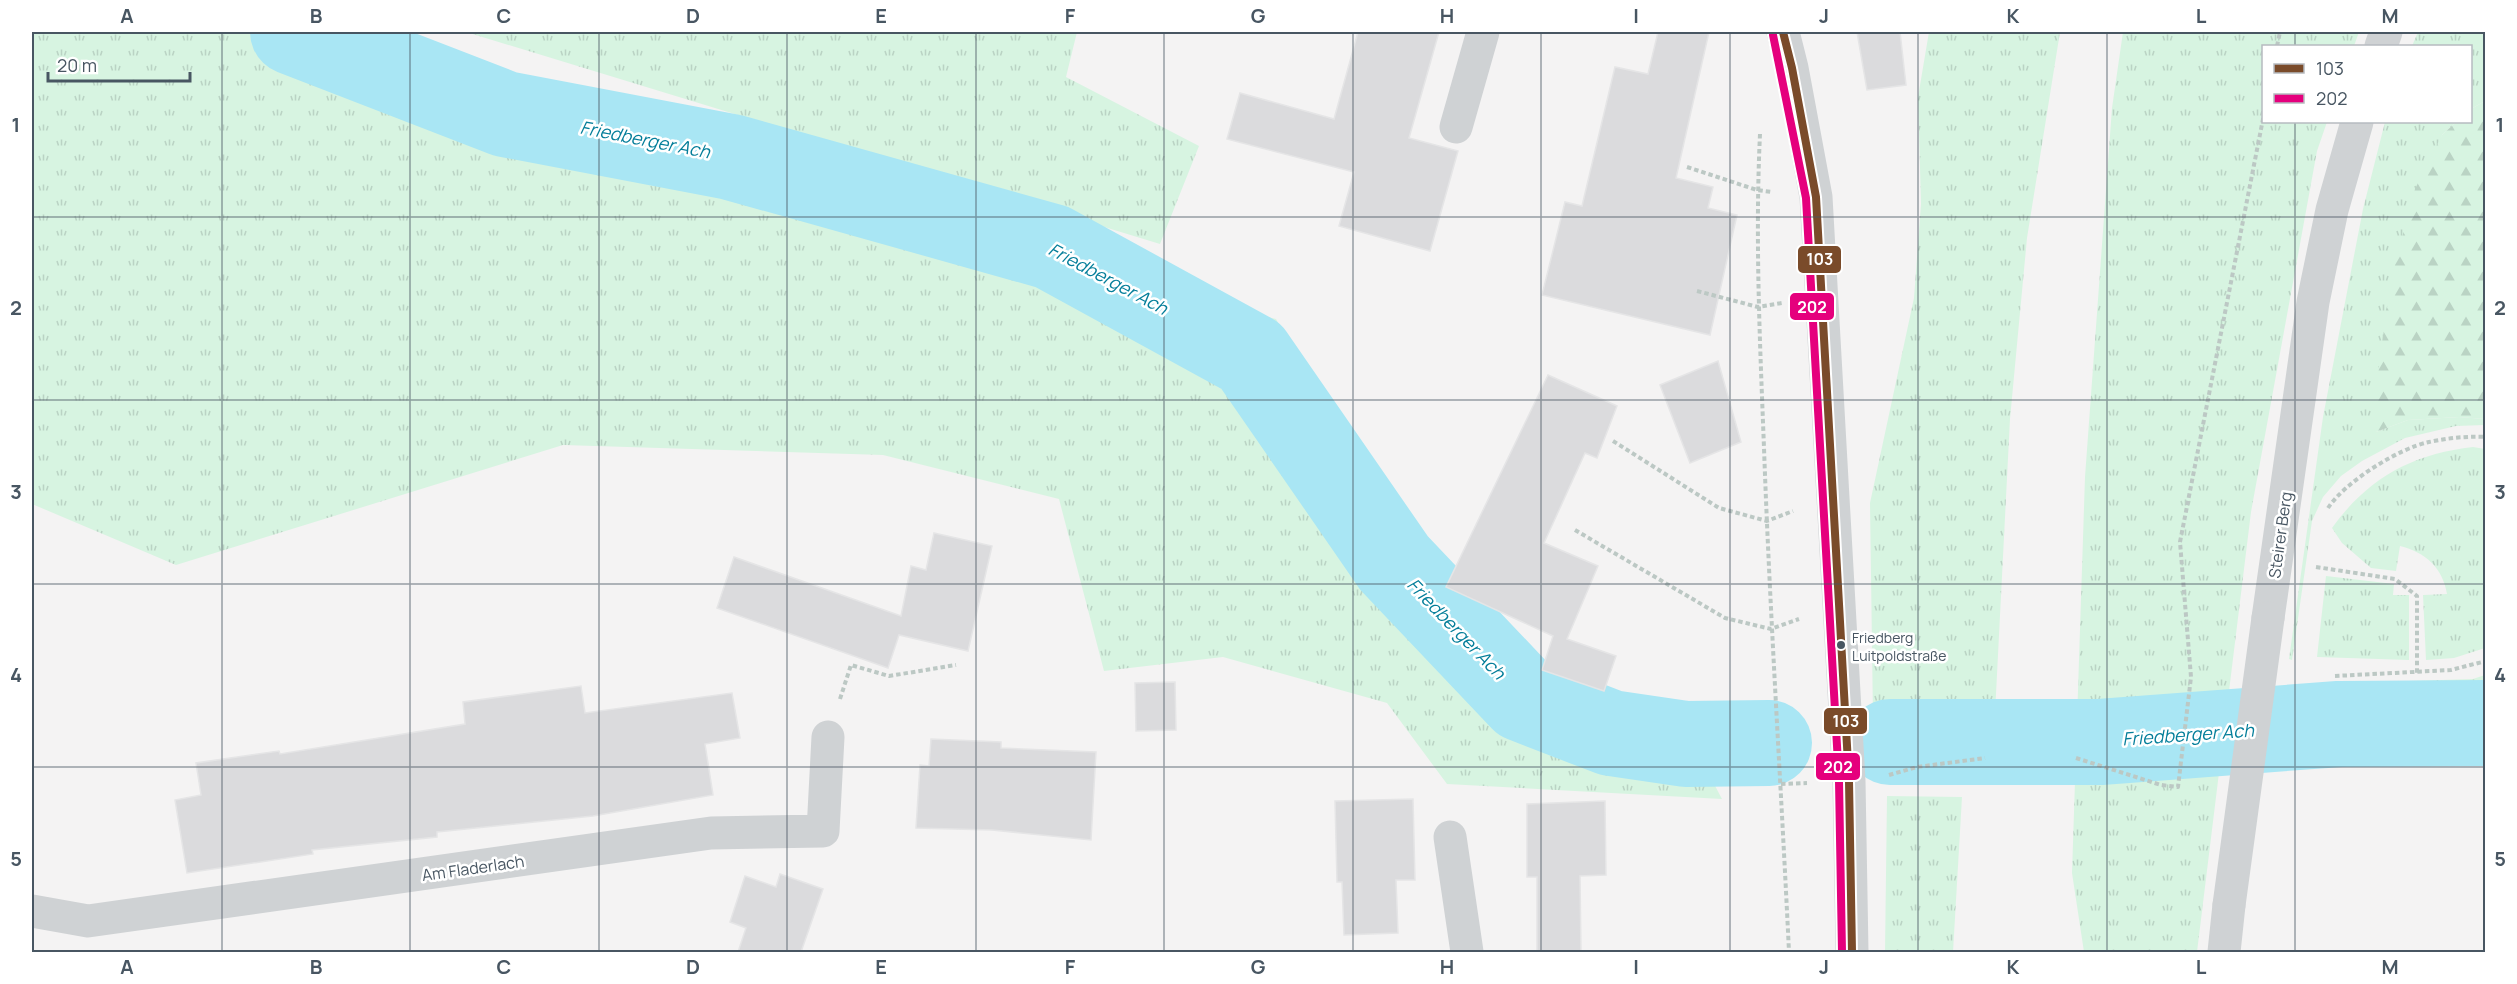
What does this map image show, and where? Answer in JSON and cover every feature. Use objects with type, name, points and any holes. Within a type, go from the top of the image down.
[{"type":"street","points":[[1456,127],[1483,32]]},
{"type":"street","points":[[1783,32],[1816,197],[1844,688],[1852,952]]},
{"type":"street","name":"Steirer Berg","points":[[2224,952],[2313,302],[2332,210],[2357,123]]},
{"type":"street","name":"Am Fladerlach","points":[[32,911],[88,921],[711,833],[823,831],[832,723]]},
{"type":"street","points":[[1450,837],[1467,952]]},
{"type":"path","points":[[2076,758],[2161,785],[2178,787],[2191,677],[2180,542],[2262,123]]},
{"type":"path","points":[[1760,125],[1757,190],[1758,307],[1771,629],[1789,952]]},
{"type":"path","points":[[1687,167],[1757,190],[1816,197]]},
{"type":"path","points":[[1697,291],[1753,306]]},
{"type":"path","points":[[2324,513],[2333,500],[2361,477],[2401,453],[2427,442],[2472,436],[2486,437]]},
{"type":"path","points":[[1613,441],[1719,508],[1767,521]]},
{"type":"path","points":[[1575,530],[1725,618],[1771,629],[1839,605]]},
{"type":"path","points":[[2313,578],[2316,557]]},
{"type":"path","points":[[2314,567],[2395,579],[2417,596],[2417,673]]},
{"type":"path","points":[[2335,676],[2451,670],[2486,661]]},
{"type":"path","points":[[832,723],[851,665],[889,676],[956,665]]},
{"type":"green space","points":[[32,32],[246,32],[387,93],[1276,319],[1380,503],[1530,677],[1671,702],[1722,799],[1447,784],[1387,703],[1223,657],[1104,671],[1059,499],[883,455],[563,445],[176,565],[32,504]]},
{"type":"green space","points":[[466,32],[1077,32],[1066,77],[1199,146],[1160,244]]},
{"type":"green space","points":[[1929,32],[2060,32],[2027,238],[2010,419],[1995,714],[1873,718],[1870,503],[1914,298],[1921,204],[1918,97]]},
{"type":"green space","points":[[2123,32],[2359,32],[2354,45],[2262,45],[2262,123],[2327,123],[2317,151],[2251,512],[2197,952],[2084,952],[2072,873],[2085,477],[2112,108]]},
{"type":"green space","points":[[2418,32],[2485,32],[2485,101],[2472,108],[2472,45],[2412,45]]},
{"type":"green space","points":[[2485,101],[2485,419],[2459,417],[2408,420],[2376,432],[2376,387],[2391,279],[2415,189],[2442,135],[2455,123],[2472,123],[2472,108]]},
{"type":"green space","points":[[2385,123],[2455,123],[2442,135],[2376,432],[2408,420],[2459,417],[2485,419],[2485,425],[2456,426],[2405,438],[2362,461],[2341,476],[2323,497],[2312,521],[2292,660],[2289,659],[2323,417],[2363,209]]},
{"type":"green space","points":[[2473,447],[2485,449],[2485,648],[2454,658],[2426,660],[2423,595],[2447,594],[2437,569],[2417,552],[2400,546],[2396,571],[2371,568],[2342,543],[2332,528],[2361,495],[2393,471],[2430,456]]},
{"type":"green space","points":[[2326,576],[2394,584],[2393,595],[2409,595],[2409,660],[2317,657]]},
{"type":"green space","points":[[2485,675],[2485,707],[2349,714],[2345,683],[2473,679]]},
{"type":"green space","points":[[1887,796],[1962,797],[1953,952],[1885,952]]},
{"type":"building","points":[[1358,32],[1439,32],[1409,138],[1458,151],[1430,251],[1339,226],[1354,172],[1227,139],[1240,93],[1334,119]]},
{"type":"building","points":[[1658,32],[1709,32],[1676,178],[1713,187],[1708,208],[1737,215],[1710,335],[1542,295],[1565,202],[1582,206],[1615,67],[1648,74]]},
{"type":"building","points":[[1857,32],[1900,32],[1906,85],[1867,90]]},
{"type":"building","points":[[1718,361],[1741,442],[1690,463],[1660,385]]},
{"type":"building","points":[[1548,375],[1617,406],[1597,458],[1585,453],[1544,543],[1598,566],[1567,639],[1616,656],[1604,691],[1542,670],[1553,636],[1446,587]]},
{"type":"building","points":[[934,533],[992,546],[968,651],[899,635],[888,668],[717,608],[734,557],[901,616],[911,566],[926,570]]},
{"type":"building","points":[[1175,682],[1176,730],[1136,731],[1135,683]]},
{"type":"building","points":[[581,686],[585,713],[732,693],[740,738],[705,744],[713,795],[593,816],[437,832],[437,837],[312,850],[313,854],[187,873],[175,800],[201,795],[196,763],[279,751],[280,754],[465,724],[463,702]]},
{"type":"building","points":[[931,739],[1001,742],[1001,748],[1096,752],[1091,840],[992,830],[916,828],[920,765],[929,766]]},
{"type":"building","points":[[1413,799],[1415,880],[1396,880],[1398,933],[1344,935],[1342,882],[1337,882],[1335,801]]},
{"type":"building","points":[[1605,801],[1606,875],[1580,876],[1581,952],[1537,952],[1537,877],[1527,877],[1527,804]]},
{"type":"building","points":[[780,874],[823,889],[801,952],[738,952],[746,928],[730,922],[745,876],[776,887]]},
{"type":"waterway","name":"Friedberger Ach","points":[[293,32],[505,114],[731,157],[1052,247],[1251,356],[1394,563],[1523,699],[1611,733],[1686,744],[1769,743]]},
{"type":"waterway","name":"Friedberger Ach","points":[[1890,742],[2100,742],[2339,724],[2486,723]]},
{"type":"transit line","name":"103","points":[[1783,32],[1816,197],[1849,781],[1852,952]]},
{"type":"transit line","name":"202","points":[[1773,35],[1806,198],[1839,781],[1842,952]]},
{"type":"place","name":"Friedberg Luitpoldstraße","points":[[1841,645]]}]
